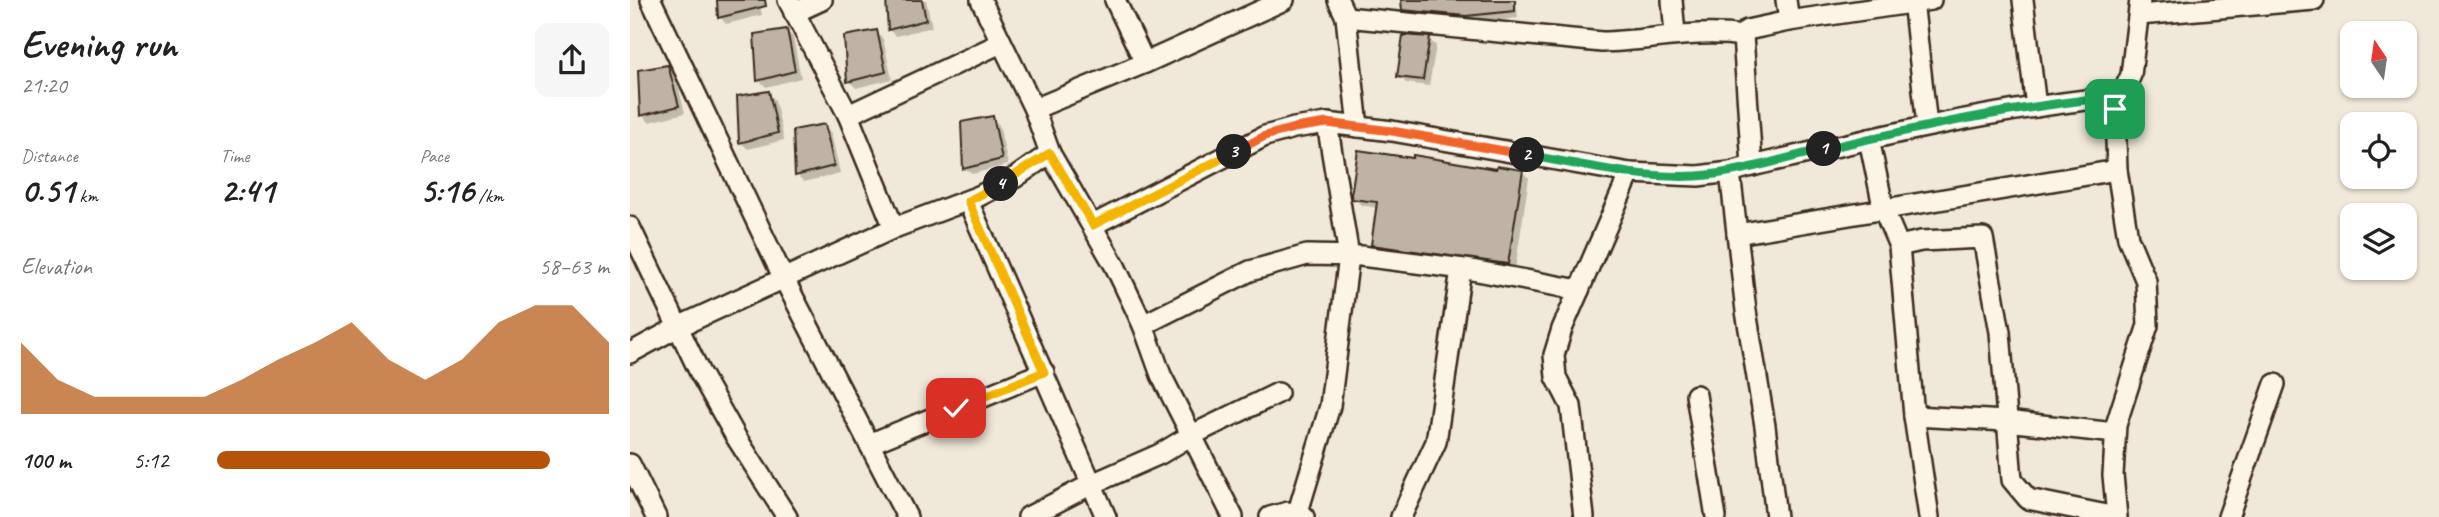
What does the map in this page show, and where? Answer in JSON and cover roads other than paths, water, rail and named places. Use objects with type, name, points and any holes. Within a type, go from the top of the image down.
[{"type":"street","points":[[651,0],[783,278],[907,517]]},
{"type":"street","points":[[822,0],[791,6],[848,115],[894,228]]},
{"type":"street","points":[[981,0],[1034,108],[1050,153],[1093,225],[1143,325],[1161,375],[1190,436],[1233,517]]},
{"type":"street","points":[[1115,0],[1145,63]]},
{"type":"street","points":[[1034,108],[1145,63],[1284,0]]},
{"type":"street","points":[[1672,0],[1675,34]]},
{"type":"street","points":[[1786,0],[1788,21]]},
{"type":"street","points":[[2023,0],[2036,107]]},
{"type":"street","points":[[1899,246],[1921,241],[1983,238],[2000,332],[2012,480],[2028,499],[2116,517],[2113,475],[2115,433],[2148,325],[2146,281],[2128,238],[2118,170],[2115,109],[2131,75],[2140,8],[2314,0]]},
{"type":"street","points":[[1752,166],[1743,36],[1747,30],[1919,1],[1927,126]]},
{"type":"street","points":[[1358,127],[1342,8],[1602,42],[1717,32],[1743,36]]},
{"type":"street","points":[[848,115],[1000,43]]},
{"type":"street","points":[[1093,225],[1265,136],[1327,123],[1404,133],[1630,173],[1698,176],[1730,172],[1927,126],[2036,107],[2103,98],[2115,109]]},
{"type":"street","points":[[1270,517],[1288,512],[1300,516],[1330,406],[1349,256],[1327,123]]},
{"type":"street","points":[[1868,139],[1884,211],[1899,246],[1914,416],[1930,517]]},
{"type":"street","points":[[630,353],[678,327],[894,228],[968,201],[1016,177],[1050,153]]},
{"type":"street","points":[[1737,234],[2118,170]]},
{"type":"street","points":[[1730,172],[1746,311],[1765,426],[1776,517]]},
{"type":"street","points":[[1584,517],[1571,406],[1556,377],[1554,355],[1562,329],[1630,173]]},
{"type":"street","points":[[968,201],[1106,517]]},
{"type":"street","points":[[630,227],[700,373],[736,437],[787,517]]},
{"type":"street","points":[[1143,325],[1250,271],[1307,255],[1349,256],[1461,269],[1579,290]]},
{"type":"street","points":[[1401,517],[1436,442],[1461,269]]},
{"type":"street","points":[[869,444],[1044,372]]},
{"type":"street","points":[[2228,517],[2275,384]]},
{"type":"street","points":[[1028,517],[1092,484],[1160,454],[1190,436],[1278,393]]},
{"type":"street","points":[[1696,395],[1716,517]]},
{"type":"street","points":[[1914,416],[2006,421],[2115,433]]},
{"type":"street","points":[[630,464],[656,517]]}]
